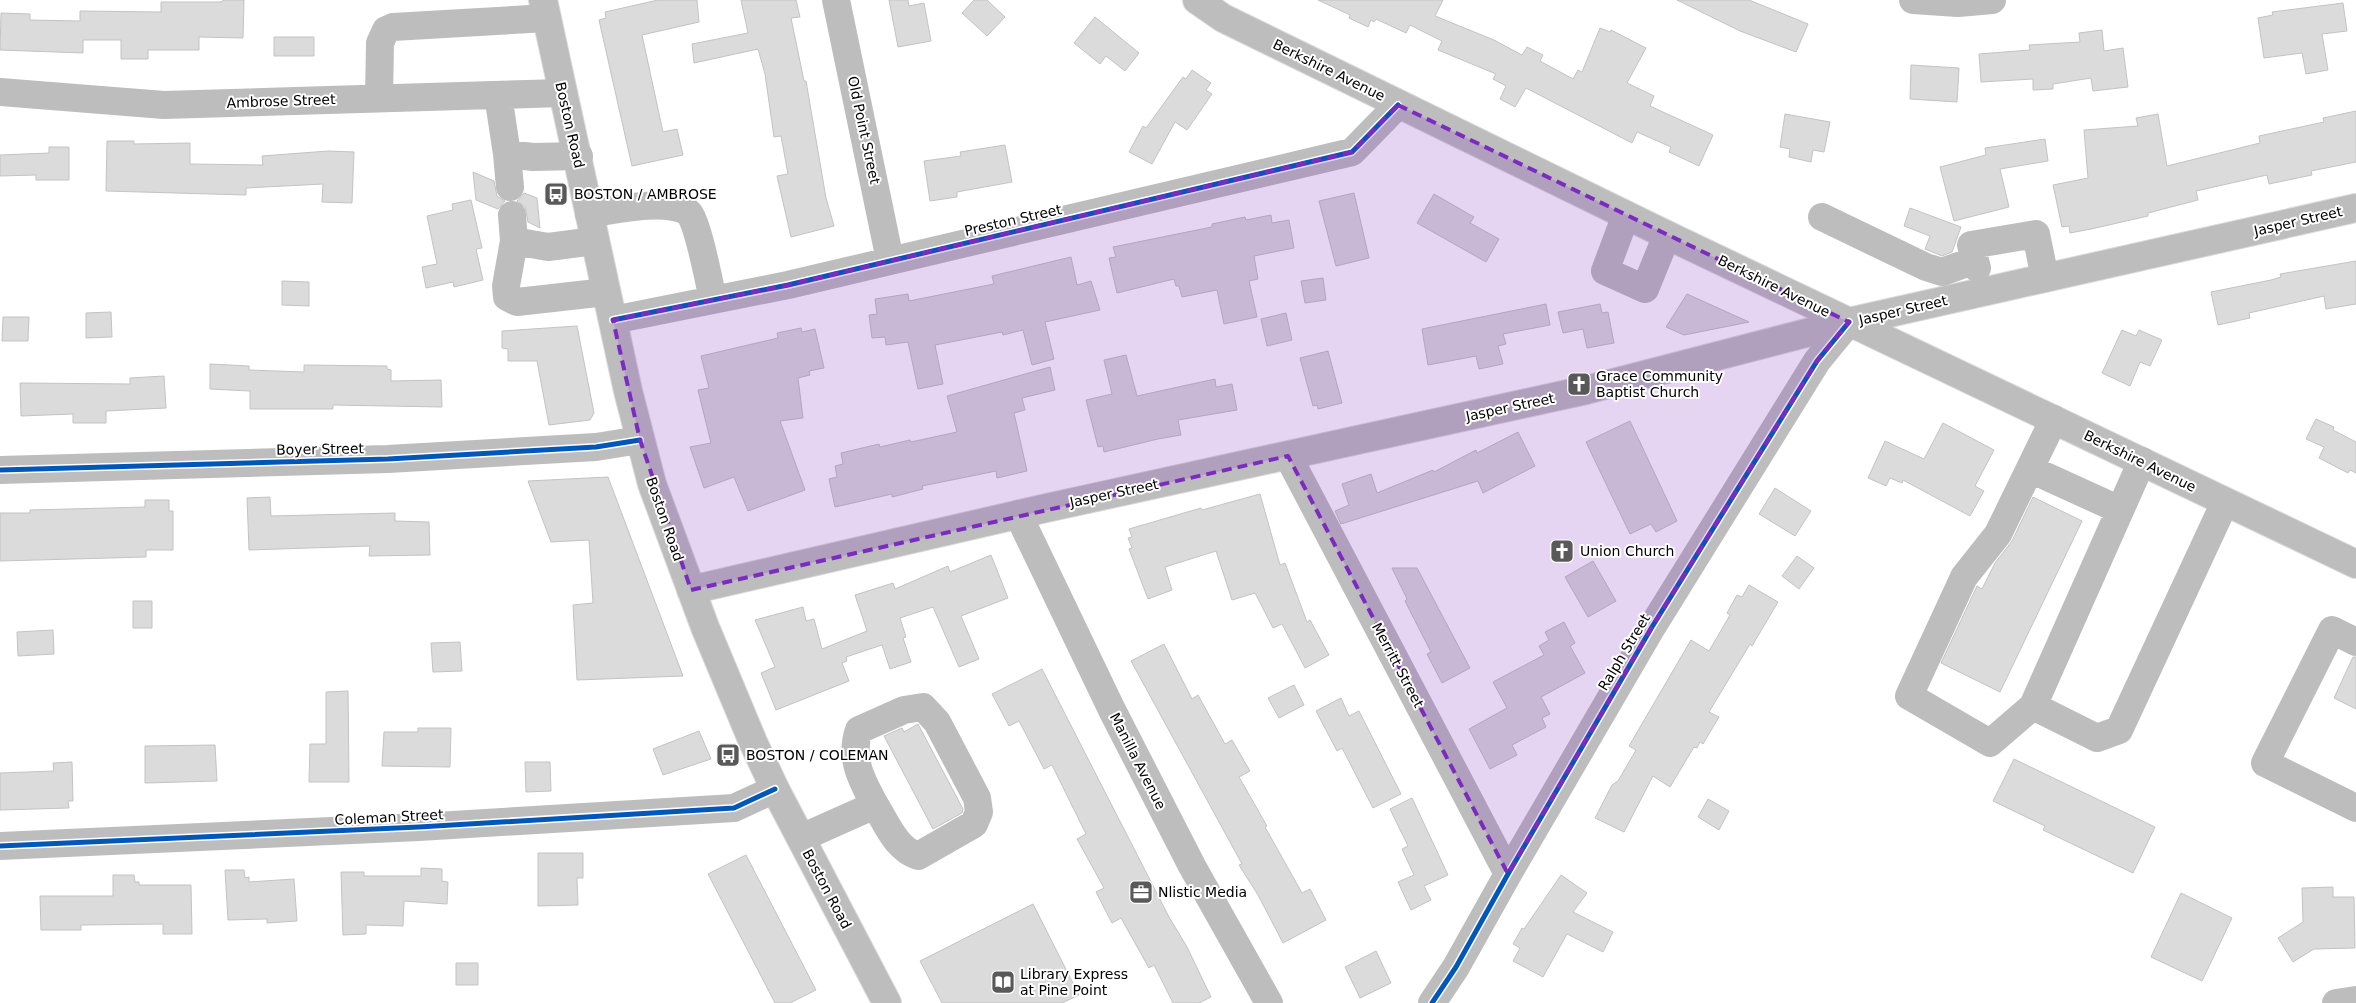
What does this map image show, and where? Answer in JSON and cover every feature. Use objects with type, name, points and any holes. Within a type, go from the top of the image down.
[{"type":"street","name":"Old Point Street","points":[[836,0],[890,260]]},
{"type":"street","name":"Berkshire Avenue","points":[[1196,0],[1223,18],[1398,105],[2356,564]]},
{"type":"street","points":[[1913,0],[1958,3],[1992,0]]},
{"type":"street","points":[[379,98],[380,43],[386,30],[393,27],[545,9]]},
{"type":"street","name":"Boston Road","points":[[545,9],[606,292],[652,484],[728,686],[775,789],[887,1003]]},
{"type":"street","name":"Ambrose Street","points":[[0,92],[100,102],[164,105],[562,92]]},
{"type":"street","points":[[498,95],[510,187]]},
{"type":"street","name":"Preston Street","points":[[613,320],[713,300],[890,260],[1352,152],[1398,105]]},
{"type":"street","points":[[507,154],[533,157],[578,156]]},
{"type":"street","points":[[589,214],[643,206],[663,206],[688,212],[692,217],[699,238],[713,300]]},
{"type":"street","name":"Jasper Street","points":[[691,590],[1018,514],[1586,390],[1849,322],[2356,208]]},
{"type":"street","points":[[1626,215],[1605,271],[1645,289],[1667,235]]},
{"type":"street","points":[[1822,217],[1926,267],[1942,272],[1975,260]]},
{"type":"street","points":[[595,241],[548,247],[513,228],[506,286],[507,297],[517,302],[606,292]]},
{"type":"street","points":[[1984,292],[1971,245],[2036,234],[2045,278]]},
{"type":"street","name":"Ralph Street","points":[[1432,1003],[1456,967],[1652,627],[1806,377],[1849,322]]},
{"type":"street","points":[[2054,419],[1998,534],[1964,577],[1909,696],[1990,744],[2033,706],[2142,462]]},
{"type":"street","name":"Boyer Street","points":[[0,470],[388,459],[596,447],[640,440]]},
{"type":"street","name":"Merritt Street","points":[[1288,456],[1508,874]]},
{"type":"street","points":[[2030,468],[2120,510]]},
{"type":"street","points":[[2033,706],[2097,738],[2119,730],[2225,502]]},
{"type":"street","name":"Manilla Avenue","points":[[1018,514],[1116,719],[1192,866],[1269,1003]]},
{"type":"street","points":[[2356,642],[2332,630],[2265,763],[2356,808]]},
{"type":"street","points":[[923,707],[937,722],[977,798],[979,812],[974,824],[918,856],[907,852],[898,843],[875,805],[859,776],[856,746],[859,730],[904,710],[923,707]]},
{"type":"street","name":"Coleman Street","points":[[0,846],[419,827],[734,808],[775,789]]},
{"type":"street","points":[[801,838],[875,805]]},
{"type":"street","points":[[2336,1003],[2356,1000]]},
{"type":"highlighted area","points":[[1398,105],[1849,322],[1817,361],[1652,627],[1508,874],[1288,456],[691,590],[640,440],[613,320],[788,285],[1352,152]]},
{"type":"building","points":[[225,0],[244,0],[243,38],[199,37],[199,50],[148,50],[148,59],[121,59],[121,40],[83,40],[83,53],[0,50],[1,13],[30,14],[30,20],[80,21],[80,11],[161,12],[161,2],[220,2]]},
{"type":"building","points":[[658,0],[697,0],[699,22],[642,35],[663,132],[677,129],[683,155],[632,166],[599,20],[606,18],[605,12]]},
{"type":"building","points":[[741,0],[796,0],[800,17],[791,18],[804,81],[806,81],[826,198],[834,226],[791,237],[777,176],[788,174],[781,136],[774,137],[765,74],[758,49],[694,63],[692,44],[748,33]]},
{"type":"building","points":[[889,0],[908,0],[909,6],[924,3],[931,41],[898,47]]},
{"type":"building","points":[[974,0],[987,0],[1005,17],[987,36],[962,13]]},
{"type":"building","points":[[1318,0],[1443,0],[1435,16],[1494,40],[1522,55],[1527,47],[1543,55],[1540,61],[1573,79],[1578,70],[1582,72],[1600,28],[1610,32],[1611,30],[1646,48],[1627,83],[1654,96],[1650,106],[1713,135],[1699,166],[1669,152],[1671,147],[1637,132],[1632,143],[1526,88],[1515,107],[1500,99],[1506,86],[1493,79],[1496,74],[1438,50],[1442,41],[1410,25],[1406,33],[1376,19],[1374,22],[1371,20],[1368,27],[1349,18],[1350,15]]},
{"type":"building","points":[[1677,0],[1749,0],[1808,24],[1796,52],[1740,31]]},
{"type":"building","points":[[2343,3],[2347,31],[2322,34],[2328,70],[2306,74],[2302,53],[2264,58],[2258,18],[2273,15],[2272,12]]},
{"type":"building","points":[[1095,17],[1139,53],[1125,71],[1106,56],[1100,64],[1074,43]]},
{"type":"building","points":[[2102,30],[2104,51],[2123,48],[2128,87],[2093,91],[2091,78],[2053,84],[2053,89],[2033,90],[2033,79],[1981,82],[1979,54],[2030,50],[2029,45],[2080,42],[2079,33]]},
{"type":"building","points":[[274,37],[314,37],[314,56],[274,56]]},
{"type":"building","points":[[1911,65],[1959,68],[1957,102],[1910,99]]},
{"type":"building","points":[[1192,70],[1211,83],[1206,90],[1212,94],[1187,130],[1175,122],[1152,164],[1129,152],[1143,126],[1146,128],[1183,77],[1186,79]]},
{"type":"building","points":[[2356,111],[2356,162],[2311,171],[2312,175],[2269,184],[2267,175],[2196,191],[2198,200],[2148,213],[2148,216],[2091,229],[2070,233],[2069,226],[2062,227],[2053,185],[2088,178],[2084,130],[2138,126],[2136,118],[2158,114],[2167,166],[2260,143],[2259,136],[2324,122],[2323,118]]},
{"type":"building","points":[[1785,114],[1830,122],[1824,152],[1813,150],[1811,162],[1789,157],[1790,149],[1780,147]]},
{"type":"building","points":[[2045,139],[2048,161],[2000,169],[2009,207],[1954,221],[1940,167],[1986,155],[1985,148]]},
{"type":"building","points":[[107,141],[134,141],[134,144],[190,143],[190,164],[263,165],[262,156],[328,151],[354,152],[352,203],[322,202],[323,184],[246,188],[246,195],[106,191]]},
{"type":"building","points":[[1005,145],[1012,182],[957,192],[957,197],[930,201],[924,161],[961,156],[960,152]]},
{"type":"building","points":[[49,147],[69,147],[69,180],[36,180],[36,175],[0,176],[0,155],[49,153]]},
{"type":"building","points":[[473,172],[494,181],[497,196],[505,201],[498,209],[476,200]]},
{"type":"building","points":[[524,193],[537,198],[540,228],[528,222],[525,207],[517,201]]},
{"type":"building","points":[[1354,193],[1369,258],[1336,266],[1319,201]]},
{"type":"building","points":[[1434,194],[1474,217],[1470,223],[1499,239],[1486,262],[1417,223]]},
{"type":"building","points":[[471,200],[482,248],[476,249],[483,280],[454,287],[453,282],[426,288],[422,267],[437,264],[427,216],[453,210],[452,204]]},
{"type":"building","points":[[1910,208],[1961,227],[1952,252],[1942,256],[1925,249],[1930,236],[1904,226]]},
{"type":"building","points":[[1271,215],[1272,223],[1289,220],[1294,248],[1254,256],[1258,279],[1249,281],[1257,317],[1224,324],[1217,290],[1182,297],[1179,286],[1176,286],[1174,279],[1117,293],[1109,258],[1116,257],[1113,247],[1212,227],[1212,224],[1245,217],[1246,220]]},
{"type":"building","points":[[1071,257],[1077,285],[1091,281],[1100,310],[1045,322],[1054,359],[1032,365],[1023,330],[1003,335],[1002,332],[935,345],[943,384],[918,389],[908,342],[886,345],[885,337],[872,338],[869,315],[877,314],[875,299],[908,294],[909,301],[994,284],[992,276]]},
{"type":"building","points":[[2356,261],[2356,304],[2326,309],[2324,296],[2249,313],[2250,318],[2218,325],[2211,292],[2271,280],[2281,277],[2280,274]]},
{"type":"building","points":[[1323,278],[1326,300],[1305,303],[1301,281]]},
{"type":"building","points":[[282,281],[309,282],[309,306],[282,305]]},
{"type":"building","points":[[1687,294],[1749,322],[1684,335],[1666,327]]},
{"type":"building","points":[[1546,304],[1550,325],[1503,334],[1506,344],[1498,346],[1503,364],[1479,369],[1476,356],[1428,365],[1422,329]]},
{"type":"building","points":[[1600,304],[1602,313],[1608,312],[1614,343],[1587,348],[1583,329],[1563,333],[1558,312]]},
{"type":"building","points":[[111,312],[112,337],[86,338],[86,313]]},
{"type":"building","points":[[1286,313],[1292,340],[1267,346],[1261,319]]},
{"type":"building","points":[[3,317],[29,317],[28,341],[2,341]]},
{"type":"building","points":[[577,326],[594,413],[590,420],[549,425],[537,361],[508,361],[508,349],[502,348],[502,331]]},
{"type":"building","points":[[801,328],[802,332],[815,329],[824,368],[809,371],[810,375],[798,378],[803,418],[780,421],[805,490],[748,511],[734,477],[704,488],[690,447],[711,443],[698,390],[709,388],[701,356],[778,338],[777,333]]},
{"type":"building","points":[[2122,330],[2136,336],[2139,330],[2162,340],[2150,366],[2140,362],[2130,386],[2102,373]]},
{"type":"building","points":[[1328,351],[1342,403],[1318,409],[1317,405],[1313,406],[1300,358]]},
{"type":"building","points":[[1126,355],[1137,396],[1215,379],[1216,387],[1232,384],[1237,410],[1178,420],[1181,435],[1104,452],[1103,446],[1098,447],[1086,400],[1112,394],[1104,360]]},
{"type":"building","points":[[210,364],[249,366],[249,370],[304,372],[304,365],[387,366],[387,369],[391,370],[391,381],[441,380],[442,407],[333,405],[333,409],[250,409],[250,391],[210,389]]},
{"type":"building","points":[[1050,367],[1055,390],[1022,398],[1025,410],[1014,413],[1027,471],[997,478],[996,471],[922,486],[923,489],[892,497],[892,494],[835,507],[829,479],[837,477],[835,466],[843,464],[841,453],[879,444],[880,447],[957,432],[947,396]]},
{"type":"building","points":[[164,376],[166,408],[106,411],[106,423],[73,423],[73,414],[21,416],[20,383],[130,384],[130,378]]},
{"type":"building","points":[[2316,419],[2334,427],[2333,430],[2356,442],[2356,473],[2350,470],[2348,473],[2319,458],[2324,447],[2306,439]]},
{"type":"building","points":[[1630,421],[1677,521],[1656,532],[1651,524],[1630,534],[1586,442]]},
{"type":"building","points":[[1943,423],[1994,450],[1975,486],[1984,491],[1970,516],[1903,480],[1902,483],[1890,478],[1886,486],[1868,478],[1885,441],[1924,459]]},
{"type":"building","points":[[1518,432],[1535,466],[1483,493],[1478,481],[1341,524],[1335,511],[1349,505],[1342,484],[1371,474],[1377,493],[1433,470],[1434,472],[1476,450],[1477,453]]},
{"type":"building","points":[[608,477],[683,676],[577,680],[573,605],[593,603],[589,540],[551,542],[528,481]]},
{"type":"building","points":[[1775,488],[1811,511],[1795,536],[1759,514]]},
{"type":"building","points":[[1260,494],[1280,565],[1285,563],[1307,622],[1310,620],[1329,655],[1305,668],[1282,624],[1273,628],[1255,593],[1232,600],[1216,551],[1165,567],[1172,590],[1148,599],[1129,549],[1132,548],[1128,538],[1132,537],[1129,529],[1201,508],[1202,510]]},
{"type":"building","points":[[270,497],[271,516],[395,513],[395,521],[429,522],[430,555],[369,556],[370,546],[249,550],[247,498]]},
{"type":"building","points":[[2033,497],[2082,521],[2000,692],[1941,663],[1977,586],[1982,589],[1995,563],[2012,541]]},
{"type":"building","points":[[145,500],[169,500],[169,511],[173,511],[173,550],[146,550],[146,557],[0,561],[0,513],[30,513],[30,510],[145,507]]},
{"type":"building","points":[[991,555],[1008,598],[961,616],[979,659],[959,667],[933,607],[900,618],[906,637],[903,638],[911,662],[890,669],[882,645],[846,657],[847,661],[842,663],[849,681],[776,710],[761,673],[775,667],[755,620],[803,607],[806,621],[814,619],[822,649],[867,631],[855,595],[893,583],[895,589],[948,566],[950,572]]},
{"type":"building","points":[[1797,556],[1814,568],[1799,589],[1782,576]]},
{"type":"building","points":[[1593,561],[1616,601],[1588,617],[1565,577]]},
{"type":"building","points":[[1392,568],[1417,568],[1470,668],[1442,683],[1427,654],[1431,652],[1405,601],[1407,599]]},
{"type":"building","points":[[1749,585],[1778,602],[1709,712],[1719,717],[1703,744],[1700,742],[1697,748],[1694,747],[1670,787],[1653,776],[1624,832],[1595,818],[1612,785],[1618,781],[1636,750],[1629,746],[1691,640],[1709,651],[1730,615],[1727,613],[1737,595],[1742,597]]},
{"type":"building","points":[[133,601],[152,601],[152,628],[133,628]]},
{"type":"building","points":[[1564,622],[1575,643],[1570,646],[1585,673],[1541,697],[1550,714],[1542,718],[1546,727],[1512,745],[1517,755],[1490,769],[1469,729],[1507,708],[1493,682],[1544,655],[1539,646],[1549,640],[1545,632]]},
{"type":"building","points":[[53,630],[54,654],[18,656],[17,632]]},
{"type":"building","points":[[460,642],[462,671],[433,672],[431,643]]},
{"type":"building","points":[[1164,644],[1192,699],[1198,695],[1225,744],[1232,740],[1250,771],[1239,777],[1267,826],[1265,827],[1302,893],[1310,889],[1326,920],[1283,943],[1258,895],[1239,865],[1242,864],[1131,661]]},
{"type":"building","points":[[2353,657],[2356,657],[2356,709],[2334,698]]},
{"type":"building","points":[[1042,669],[1169,917],[1187,947],[1211,997],[1199,1003],[1173,1003],[1154,965],[1149,968],[1121,918],[1112,923],[1096,892],[1104,888],[1077,839],[1086,834],[1052,765],[1044,769],[1019,721],[1009,726],[992,694]]},
{"type":"building","points":[[1294,685],[1304,705],[1279,718],[1268,698]]},
{"type":"building","points":[[348,691],[349,782],[309,782],[310,744],[326,744],[326,692]]},
{"type":"building","points":[[1341,698],[1349,716],[1359,711],[1401,794],[1373,808],[1342,748],[1337,751],[1316,711]]},
{"type":"building","points":[[918,724],[963,809],[962,813],[933,829],[884,736],[902,728],[904,732]]},
{"type":"building","points":[[418,728],[451,728],[450,767],[382,766],[384,732],[418,732]]},
{"type":"building","points":[[699,731],[711,759],[663,775],[653,749]]},
{"type":"building","points":[[215,745],[217,781],[145,783],[145,746]]},
{"type":"building","points":[[2014,759],[2155,827],[2133,873],[2043,830],[2045,826],[1993,801]]},
{"type":"building","points":[[72,762],[73,801],[68,801],[69,808],[0,810],[0,773],[54,771],[53,763]]},
{"type":"building","points":[[525,762],[550,762],[551,791],[526,792]]},
{"type":"building","points":[[1412,798],[1448,875],[1424,886],[1431,900],[1411,910],[1398,882],[1414,875],[1402,849],[1408,846],[1390,809]]},
{"type":"building","points":[[1708,799],[1729,811],[1719,830],[1698,817]]},
{"type":"building","points":[[538,853],[583,853],[583,878],[577,878],[578,905],[538,906]]},
{"type":"building","points":[[746,855],[816,990],[790,1003],[775,1003],[708,874]]},
{"type":"building","points":[[421,868],[442,869],[442,881],[448,882],[447,904],[404,901],[403,926],[366,925],[366,934],[343,935],[341,872],[364,872],[364,876],[421,876]]},
{"type":"building","points":[[225,870],[244,870],[245,878],[249,877],[249,882],[294,879],[297,921],[267,923],[267,919],[228,920]]},
{"type":"building","points":[[113,875],[134,875],[135,882],[139,882],[139,885],[191,885],[192,934],[163,934],[163,924],[81,925],[81,930],[41,930],[40,896],[113,896]]},
{"type":"building","points":[[1561,875],[1587,893],[1573,912],[1613,932],[1603,952],[1567,934],[1543,977],[1513,961],[1520,948],[1513,944],[1522,928],[1524,929]]},
{"type":"building","points":[[2333,887],[2333,897],[2354,897],[2355,948],[2314,949],[2293,962],[2278,938],[2303,922],[2302,888]]},
{"type":"building","points":[[2181,893],[2232,918],[2202,981],[2151,957]]},
{"type":"building","points":[[1033,904],[1079,995],[1062,1003],[942,1003],[920,961]]},
{"type":"building","points":[[1376,951],[1391,983],[1360,998],[1345,967]]},
{"type":"building","points":[[456,963],[478,963],[478,985],[456,985]]},
{"type":"cycle path","points":[[613,320],[788,285],[1352,152],[1398,105]]},
{"type":"cycle path","points":[[1432,1003],[1456,967],[1652,627],[1817,361],[1849,322]]},
{"type":"cycle path","points":[[0,470],[388,459],[596,447],[640,440]]},
{"type":"cycle path","points":[[0,846],[419,827],[734,808],[775,789]]},
{"type":"place","name":"BOSTON / AMBROSE","points":[[556,194]]},
{"type":"place","name":"Grace Community Baptist Church","points":[[1579,384]]},
{"type":"place","name":"Union Church","points":[[1562,551]]},
{"type":"place","name":"BOSTON / COLEMAN","points":[[728,755]]},
{"type":"place","name":"Nlistic Media","points":[[1141,892]]},
{"type":"place","name":"Library Express at Pine Point","points":[[1003,982]]}]
